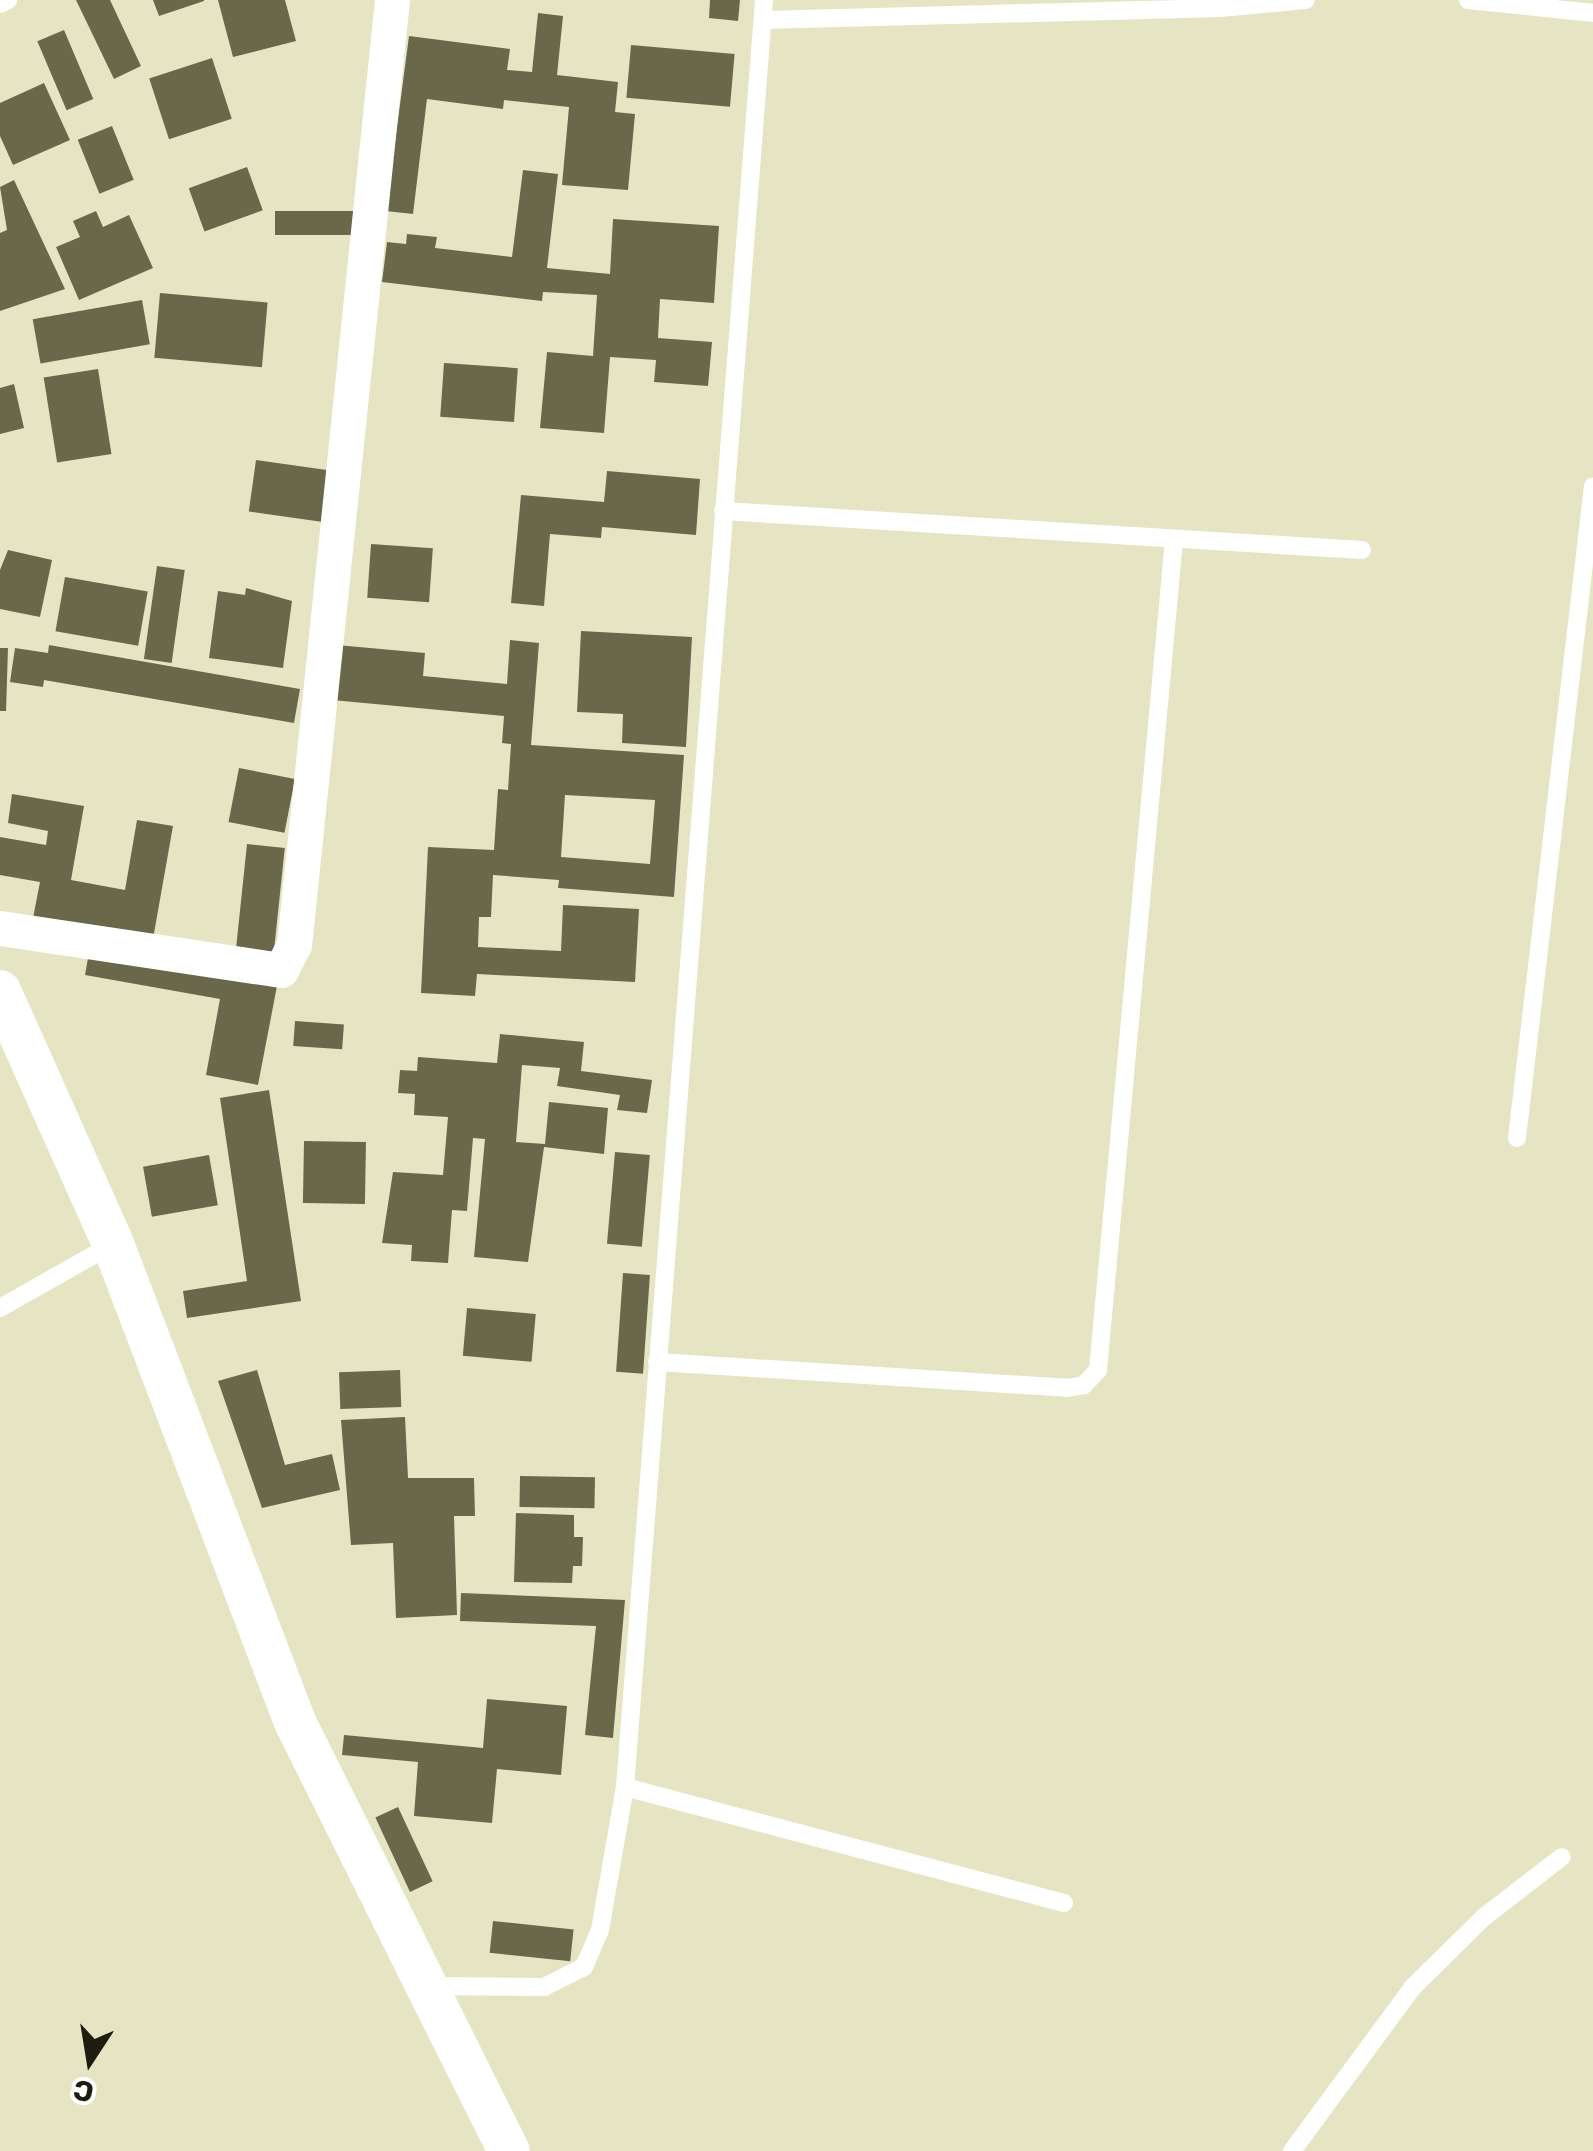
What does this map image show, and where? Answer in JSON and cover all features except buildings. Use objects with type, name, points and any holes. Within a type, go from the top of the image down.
[{"type":"street","points":[[0,928],[281,970],[294,945],[392,0]]},
{"type":"street","points":[[0,991],[114,1244],[295,1722],[510,2151]]},
{"type":"lane","points":[[0,4],[8,0]]},
{"type":"lane","points":[[427,1986],[544,1987],[584,1967],[600,1930],[625,1788],[764,0]]},
{"type":"lane","points":[[763,20],[1220,8],[1306,0]]},
{"type":"lane","points":[[1468,0],[1593,12]]},
{"type":"lane","points":[[1516,1138],[1593,486]]},
{"type":"lane","points":[[722,512],[1362,550]]},
{"type":"lane","points":[[657,1362],[1068,1388],[1084,1385],[1098,1370],[1174,538]]},
{"type":"lane","points":[[0,1308],[114,1244]]},
{"type":"lane","points":[[625,1788],[1064,1903]]},
{"type":"lane","points":[[1292,2151],[1412,1988],[1484,1917],[1562,1857]]}]
